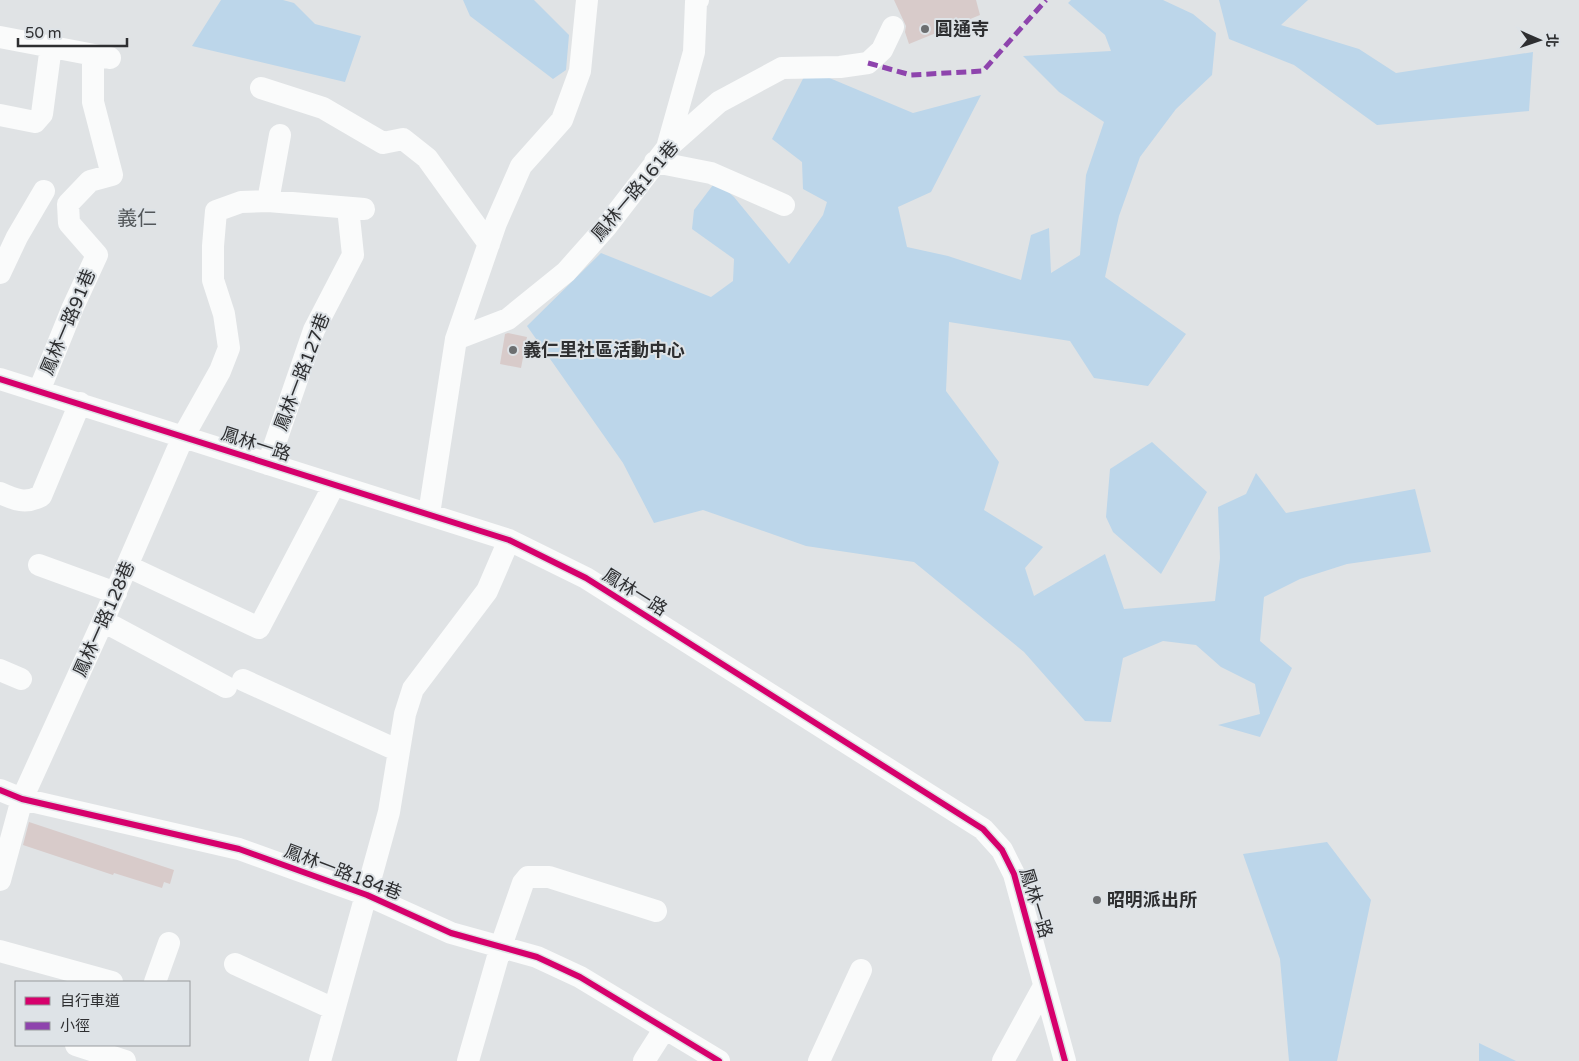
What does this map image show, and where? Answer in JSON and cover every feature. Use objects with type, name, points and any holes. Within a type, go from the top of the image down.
[{"type":"street","points":[[429,514],[456,339],[489,244],[521,166],[562,120],[580,70],[587,0]]},
{"type":"street","points":[[698,0],[696,2],[694,52],[661,155],[712,173],[784,205]]},
{"type":"street","name":"鳳林一路161巷","points":[[456,339],[508,319],[566,272],[606,227],[661,155],[719,102],[782,68],[840,67],[868,63],[882,50],[893,26]]},
{"type":"street","points":[[0,37],[51,46],[42,114],[36,122],[0,115]]},
{"type":"street","name":"鳳林一路91巷","points":[[39,391],[73,307],[97,255],[70,223],[68,204],[90,181],[112,174],[93,102],[102,57],[51,46]]},
{"type":"street","points":[[261,88],[323,108],[384,143],[403,139],[427,158],[489,244]]},
{"type":"street","points":[[268,202],[280,135]]},
{"type":"street","points":[[0,273],[17,237],[44,191]]},
{"type":"street","name":"鳳林一路128巷","points":[[0,880],[22,799],[116,593],[183,437],[220,371],[228,348],[224,314],[213,280],[216,211],[241,202],[268,202]]},
{"type":"street","name":"鳳林一路127巷","points":[[268,202],[356,208],[353,255],[314,330],[268,464]]},
{"type":"street","name":"鳳林一路","points":[[0,379],[509,540],[586,578],[983,829],[1002,850],[1014,874],[1064,1061]]},
{"type":"street","points":[[0,493],[20,501],[31,502],[41,496],[80,403]]},
{"type":"street","points":[[127,566],[259,628],[334,485]]},
{"type":"street","name":"鳳林一路184巷","points":[[320,1061],[389,812],[405,714],[414,689],[487,591],[509,540]]},
{"type":"street","points":[[39,565],[116,593]]},
{"type":"street","points":[[103,621],[234,683],[399,751]]},
{"type":"street","points":[[0,670],[21,679]]},
{"type":"street","points":[[0,790],[22,799]]},
{"type":"street","name":"鳳林一路184巷","points":[[22,799],[239,848],[367,895],[451,933],[536,957],[580,976],[719,1061]]},
{"type":"street","points":[[468,1061],[501,946],[523,883],[532,875],[549,877],[656,911]]},
{"type":"street","points":[[156,981],[169,943]]},
{"type":"street","points":[[0,951],[108,981]]},
{"type":"street","points":[[235,964],[334,1009]]},
{"type":"street","points":[[819,1061],[861,970]]},
{"type":"street","points":[[1003,1061],[1044,986]]},
{"type":"street","points":[[644,1061],[665,1028]]},
{"type":"street","points":[[79,1046],[124,1061]]},
{"type":"street","points":[[129,1061],[134,1046]]},
{"type":"shaded area","points":[[221,0],[283,0],[294,3],[315,24],[361,36],[345,82],[192,46]]},
{"type":"shaded area","points":[[463,0],[534,0],[569,35],[566,70],[553,79],[470,16]]},
{"type":"shaded area","points":[[1071,0],[1163,0],[1193,14],[1216,33],[1212,75],[1176,109],[1140,157],[1119,216],[1105,277],[1186,334],[1148,386],[1094,378],[1070,341],[949,322],[946,391],[999,462],[984,510],[1043,547],[1025,568],[1034,596],[1105,554],[1124,609],[1215,601],[1220,558],[1218,507],[1246,494],[1256,473],[1286,513],[1415,489],[1431,552],[1347,564],[1300,579],[1264,597],[1260,641],[1292,668],[1260,737],[1218,725],[1260,714],[1255,684],[1221,667],[1196,645],[1163,641],[1123,658],[1111,722],[1085,721],[1024,652],[914,562],[806,546],[703,510],[654,523],[623,463],[527,326],[601,253],[711,297],[733,281],[734,259],[692,229],[694,210],[716,181],[734,197],[789,264],[823,215],[827,202],[803,189],[802,162],[772,139],[808,69],[913,113],[981,95],[931,192],[898,207],[907,247],[948,256],[1021,280],[1031,235],[1049,228],[1051,273],[1080,255],[1086,175],[1104,122],[1059,92],[1023,56],[1111,51],[1105,35],[1068,3]]},
{"type":"shaded area","points":[[1219,0],[1308,0],[1281,25],[1359,49],[1396,73],[1533,52],[1529,111],[1377,125],[1294,65],[1229,39]]},
{"type":"shaded area","points":[[1152,442],[1207,492],[1161,574],[1113,532],[1106,517],[1110,469]]},
{"type":"shaded area","points":[[1327,842],[1371,900],[1337,1061],[1289,1061],[1280,959],[1243,854]]},
{"type":"shaded area","points":[[1479,1043],[1516,1061],[1479,1061]]},
{"type":"building","name":"圓通寺","points":[[894,0],[976,0],[980,15],[909,44],[905,32],[906,26]]},
{"type":"building","name":"義仁里社區活動中心","points":[[505,334],[527,337],[521,368],[500,364]]},
{"type":"building","points":[[29,822],[174,870],[170,884],[164,882],[162,888],[114,873],[113,875],[23,845]]},
{"type":"marked path","points":[[868,63],[911,75],[983,71],[1046,0]]},
{"type":"cycle path","points":[[0,379],[509,540],[586,578],[983,829],[1002,850],[1014,874],[1065,1061]]},
{"type":"cycle path","points":[[0,790],[22,799],[239,849],[367,895],[451,933],[537,957],[580,977],[719,1061]]},
{"type":"place","name":"圓通寺","points":[[925,29]]},
{"type":"place","name":"義仁里社區活動中心","points":[[513,350]]},
{"type":"place","name":"昭明派出所","points":[[1097,900]]},
{"type":"district","name":"義仁","points":[[137,219]]}]
